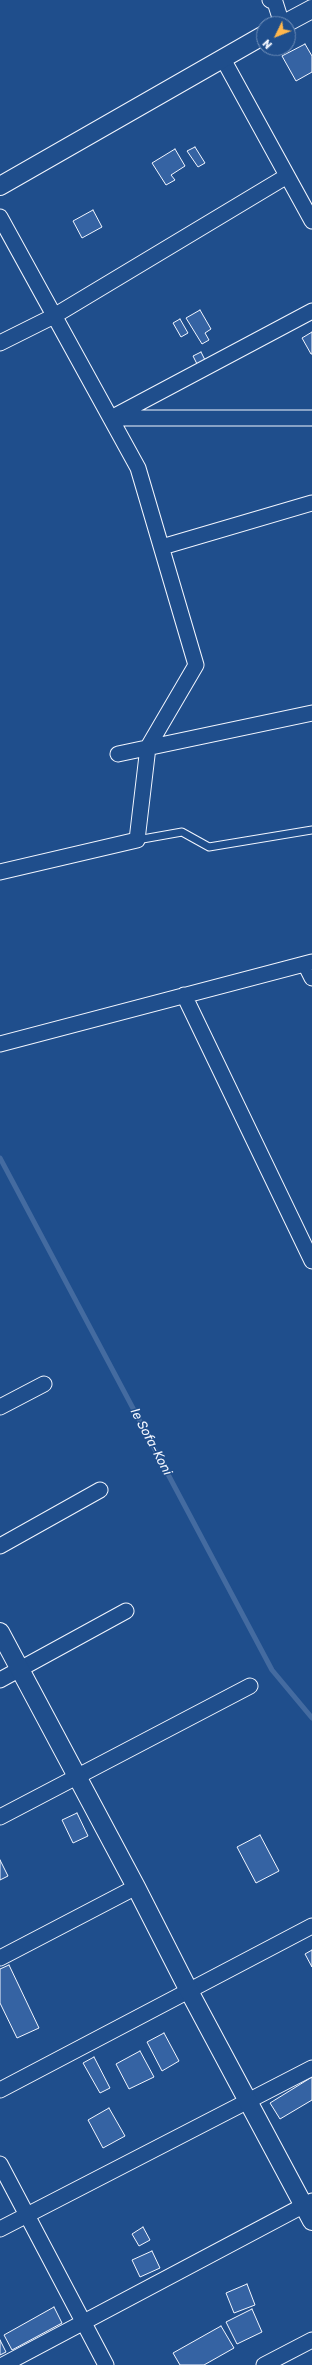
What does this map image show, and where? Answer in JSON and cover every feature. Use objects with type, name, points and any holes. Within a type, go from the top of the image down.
[{"type":"street","points":[[270,0],[275,2],[280,16]]},
{"type":"street","points":[[296,17],[312,9]]},
{"type":"street","points":[[0,186],[256,40]]},
{"type":"street","points":[[223,59],[312,221]]},
{"type":"street","points":[[0,343],[54,316],[287,176]]},
{"type":"street","points":[[0,217],[138,468],[196,665],[148,747],[137,840],[0,872]]},
{"type":"street","points":[[110,418],[312,311]]},
{"type":"street","points":[[110,418],[312,418]]},
{"type":"street","points":[[162,547],[312,503]]},
{"type":"street","points":[[118,754],[312,713]]},
{"type":"street","points":[[0,1044],[308,963],[312,978]]},
{"type":"street","points":[[184,995],[312,1261]]},
{"type":"street","points":[[0,1407],[44,1384]]},
{"type":"street","points":[[0,1546],[100,1490]]},
{"type":"street","points":[[0,1680],[126,1611]]},
{"type":"street","points":[[0,1632],[136,1887],[189,1992],[309,2209],[3,2365]]},
{"type":"street","points":[[0,1817],[250,1686]]},
{"type":"street","points":[[0,1958],[136,1887]]},
{"type":"street","points":[[0,2090],[312,1926]]},
{"type":"street","points":[[0,2229],[312,2068]]},
{"type":"street","points":[[0,2164],[106,2365]]},
{"type":"street","points":[[264,2365],[312,2340]]},
{"type":"lane","points":[[137,840],[182,832],[209,847],[312,830]]},
{"type":"building","points":[[305,44],[312,56],[312,72],[296,81],[282,56],[296,56],[296,49]]},
{"type":"building","points":[[195,147],[205,163],[198,167],[187,151]]},
{"type":"building","points":[[175,149],[185,166],[171,175],[175,180],[166,185],[152,163]]},
{"type":"building","points":[[93,210],[102,227],[82,238],[73,221]]},
{"type":"building","points":[[200,310],[211,329],[205,333],[209,340],[202,344],[186,318]]},
{"type":"building","points":[[180,319],[188,333],[181,337],[173,323]]},
{"type":"building","points":[[312,332],[312,354],[311,354],[302,338]]},
{"type":"building","points":[[201,352],[205,360],[197,364],[193,356]]},
{"type":"building","points":[[77,1813],[88,1836],[73,1843],[62,1820]]},
{"type":"building","points":[[260,1835],[279,1871],[256,1883],[237,1847]]},
{"type":"building","points":[[0,1860],[8,1876],[0,1880]]},
{"type":"building","points":[[312,1950],[312,1967],[305,1954]]},
{"type":"building","points":[[9,1965],[39,2028],[17,2038],[0,2003],[0,1969]]},
{"type":"building","points":[[164,2033],[179,2061],[162,2071],[147,2042]]},
{"type":"building","points":[[140,2051],[154,2077],[129,2089],[116,2064]]},
{"type":"building","points":[[94,2057],[110,2088],[100,2093],[83,2063]]},
{"type":"building","points":[[312,2077],[312,2100],[280,2119],[270,2103]]},
{"type":"building","points":[[109,2108],[125,2136],[103,2148],[88,2120]]},
{"type":"building","points":[[143,2227],[150,2240],[139,2246],[132,2234]]},
{"type":"building","points":[[152,2251],[160,2268],[140,2277],[132,2260]]},
{"type":"building","points":[[247,2284],[255,2305],[234,2313],[226,2293]]},
{"type":"building","points":[[54,2307],[62,2323],[12,2350],[4,2335]]},
{"type":"building","points":[[252,2309],[262,2332],[237,2344],[226,2322]]},
{"type":"building","points":[[221,2326],[234,2348],[204,2365],[180,2365],[173,2353]]},
{"type":"building","points":[[0,2340],[6,2352],[0,2355]]},
{"type":"waterway","name":"le Sofa-Koni","points":[[0,1158],[272,1670],[312,1718]]}]
